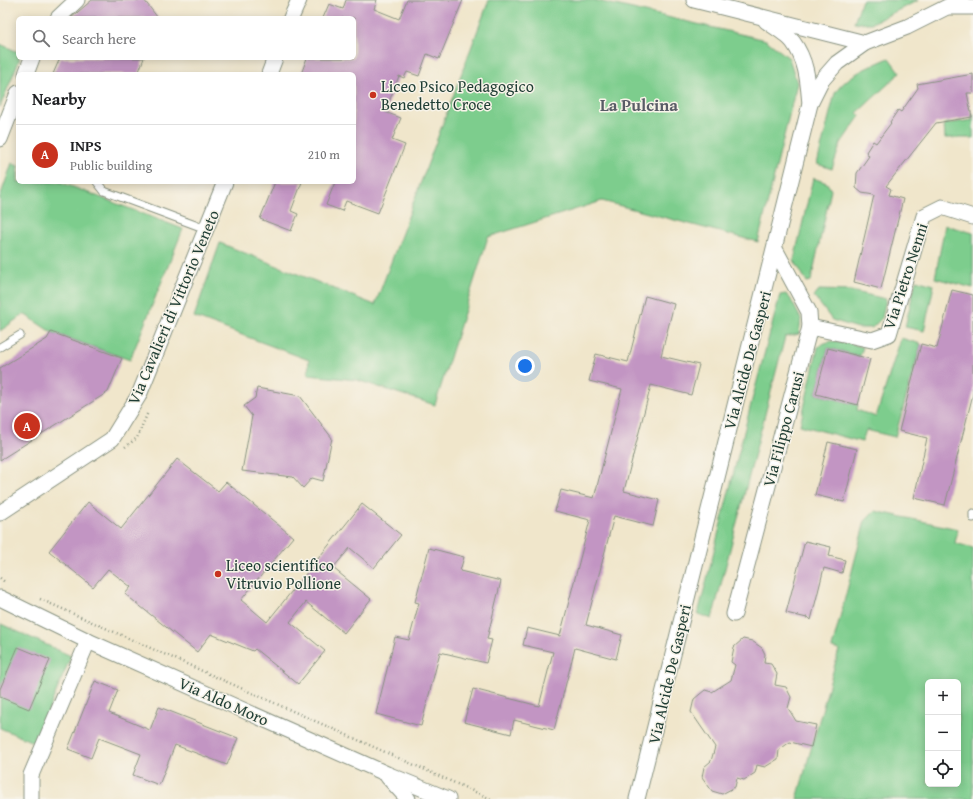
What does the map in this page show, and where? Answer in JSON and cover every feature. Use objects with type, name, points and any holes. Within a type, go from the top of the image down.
[{"type":"street","points":[[60,16],[77,0]]},
{"type":"street","points":[[292,16],[298,0]]},
{"type":"street","points":[[694,0],[865,43]]},
{"type":"street","points":[[955,2],[973,7]]},
{"type":"street","name":"Via Alcide De Gasperi","points":[[637,799],[712,492],[775,249],[810,104],[822,80],[837,63],[865,43],[907,27],[955,2]]},
{"type":"street","points":[[762,18],[792,41],[804,62],[808,77],[810,104]]},
{"type":"street","points":[[27,72],[31,60]]},
{"type":"street","points":[[270,72],[274,60]]},
{"type":"street","points":[[0,139],[16,98]]},
{"type":"street","name":"Via Cavalieri di Vittorio Veneto","points":[[0,513],[112,439],[139,395],[224,184]]},
{"type":"street","name":"Via Pietro Nenni","points":[[810,327],[872,340],[889,334],[924,216],[942,207],[973,217]]},
{"type":"street","name":"Via Filippo Carusi","points":[[734,614],[810,327],[810,312],[775,249]]},
{"type":"street","name":"Via Aldo Moro","points":[[2,594],[88,641],[386,774],[448,799]]},
{"type":"street","points":[[31,799],[31,775],[88,641]]},
{"type":"street","points":[[386,774],[408,799]]},
{"type":"lane","points":[[99,184],[104,191],[206,230]]},
{"type":"lane","points":[[0,347],[20,335]]},
{"type":"lane","points":[[973,513],[973,518]]},
{"type":"path","points":[[0,578],[2,594]]},
{"type":"path","points":[[34,596],[491,799]]},
{"type":"green space","points":[[489,0],[594,0],[766,40],[789,58],[797,83],[758,242],[602,201],[488,237],[435,405],[357,380],[308,375],[309,360],[194,317],[220,243],[375,305]]},
{"type":"green space","points":[[862,0],[919,0],[872,23],[854,23]]},
{"type":"green space","points":[[0,44],[16,51],[16,60],[19,60],[0,107]]},
{"type":"green space","points":[[889,58],[900,73],[857,113],[860,116],[841,143],[832,169],[817,164],[835,93],[840,86],[853,76]]},
{"type":"green space","points":[[973,113],[973,138],[945,138],[944,124],[972,120]]},
{"type":"green space","points":[[12,163],[16,165],[16,184],[65,184],[183,229],[130,360],[51,332],[24,314],[0,331],[0,197]]},
{"type":"green space","points":[[813,178],[827,183],[831,190],[811,281],[807,282],[794,260]]},
{"type":"green space","points":[[945,225],[973,233],[973,288],[935,278]]},
{"type":"green space","points":[[916,280],[934,285],[924,331],[905,327]]},
{"type":"green space","points":[[819,290],[851,291],[886,299],[882,318],[872,328],[858,328],[832,320],[814,296]]},
{"type":"green space","points":[[786,294],[790,298],[801,319],[799,334],[785,337],[712,619],[698,614],[780,295]]},
{"type":"green space","points":[[901,338],[921,344],[895,437],[866,430],[862,442],[800,425],[818,347],[829,342],[840,341],[863,347],[860,356],[828,348],[816,394],[858,405],[857,410],[876,417]]},
{"type":"green space","points":[[875,511],[958,529],[955,543],[973,548],[973,799],[797,799],[839,650],[832,648],[865,521]]},
{"type":"green space","points":[[1,624],[71,656],[35,743],[0,728]]},
{"type":"building","points":[[92,0],[144,0],[156,16],[73,16]]},
{"type":"building","name":"Liceo Psico Pedagogico Benedetto Croce","points":[[346,0],[377,0],[374,9],[399,19],[407,0],[463,0],[439,59],[427,54],[419,76],[407,72],[404,78],[399,76],[385,112],[401,118],[392,140],[405,145],[378,213],[346,201],[342,211],[326,205],[334,184],[356,184],[356,72],[302,72],[306,60],[356,60],[356,16],[324,16],[329,4],[343,9]]},
{"type":"building","points":[[59,60],[143,60],[139,72],[54,72]]},
{"type":"building","points":[[973,74],[973,93],[967,93],[972,117],[936,123],[886,186],[891,189],[889,195],[903,199],[881,289],[854,282],[874,195],[862,193],[856,188],[857,173],[869,156],[866,152],[873,141],[876,143],[891,123],[890,122],[898,110],[901,112],[918,88],[917,84]]},
{"type":"building","points":[[274,184],[301,184],[291,211],[298,214],[291,231],[260,219]]},
{"type":"building","points":[[952,290],[973,295],[973,394],[945,505],[914,498],[927,438],[899,431],[921,344],[937,348]]},
{"type":"building","points":[[645,296],[674,304],[661,356],[699,365],[691,395],[651,385],[624,491],[659,500],[653,526],[614,516],[586,625],[622,635],[616,659],[575,648],[554,730],[514,720],[511,734],[464,722],[473,689],[539,706],[553,652],[523,645],[527,628],[560,636],[590,520],[555,511],[561,490],[594,498],[622,389],[589,381],[596,354],[628,362]]},
{"type":"building","points":[[51,332],[122,358],[108,392],[0,460],[0,368],[47,339]]},
{"type":"building","points":[[828,348],[870,359],[858,405],[816,394]]},
{"type":"building","points":[[257,388],[300,396],[332,438],[323,481],[312,478],[303,488],[293,477],[242,471],[252,416],[244,406],[255,398]]},
{"type":"building","points":[[828,442],[857,449],[844,502],[815,495]]},
{"type":"building","name":"Liceo scientifico Vitruvio Pollione","points":[[177,459],[218,491],[226,482],[293,537],[241,600],[267,622],[362,504],[401,535],[374,568],[350,548],[333,568],[371,599],[344,633],[306,602],[290,622],[325,651],[298,684],[255,649],[253,651],[211,634],[197,652],[125,594],[131,587],[108,569],[93,587],[49,551],[88,502],[121,529]]},
{"type":"building","points":[[805,541],[831,547],[829,556],[845,560],[842,573],[824,568],[811,620],[807,616],[807,618],[786,613]]},
{"type":"building","points":[[429,548],[464,557],[460,571],[501,581],[487,639],[492,640],[486,663],[440,652],[421,726],[376,714],[395,637],[409,640],[419,603],[415,602]]},
{"type":"building","points":[[743,639],[752,641],[762,648],[765,654],[764,663],[771,664],[777,674],[775,685],[786,687],[791,697],[788,708],[796,721],[816,725],[811,747],[790,742],[779,750],[778,759],[765,767],[757,765],[755,773],[744,780],[737,778],[735,787],[722,794],[712,791],[702,777],[704,767],[711,761],[715,747],[691,712],[694,699],[705,690],[712,692],[731,680],[735,665],[731,662],[734,647]]},
{"type":"building","points":[[18,647],[50,660],[29,709],[0,697],[0,689]]},
{"type":"building","points":[[95,681],[118,690],[109,713],[150,730],[159,707],[238,738],[227,765],[175,745],[159,785],[133,775],[141,754],[99,738],[91,758],[68,749]]},
{"type":"place","name":"Liceo Psico Pedagogico Benedetto Croce","points":[[373,95]]},
{"type":"place","name":"INPS","points":[[27,426]]},
{"type":"place","name":"Liceo scientifico Vitruvio Pollione","points":[[218,574]]},
{"type":"district","name":"La Pulcina","points":[[639,104]]}]
